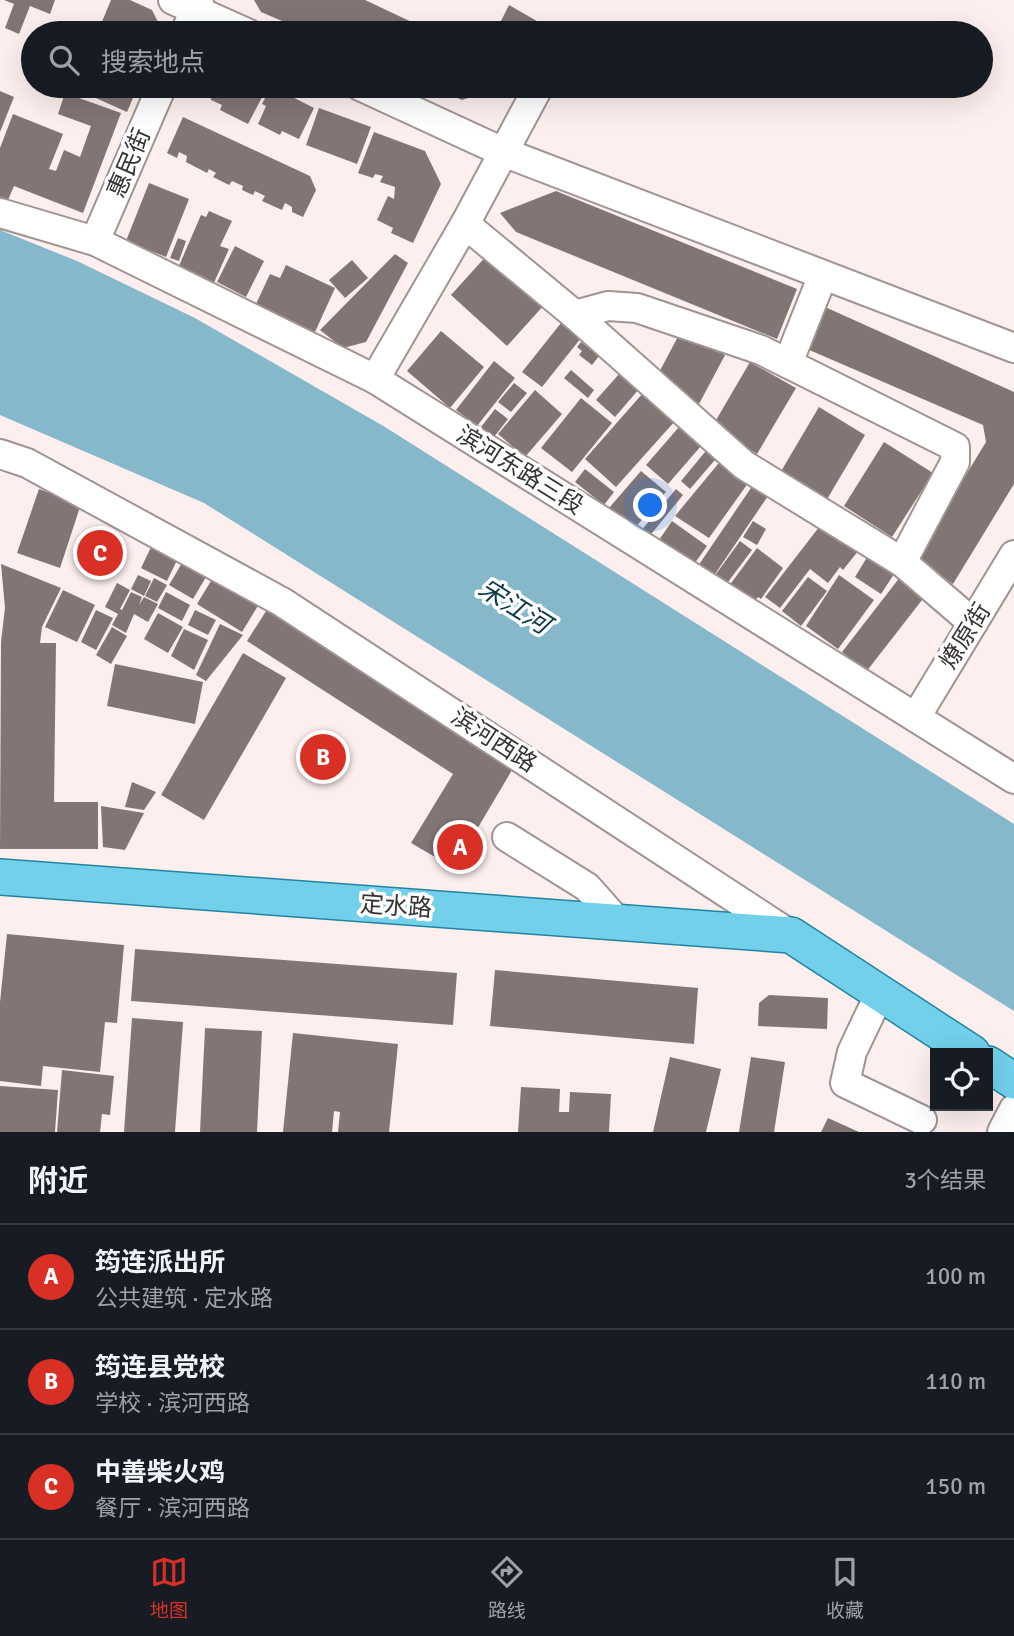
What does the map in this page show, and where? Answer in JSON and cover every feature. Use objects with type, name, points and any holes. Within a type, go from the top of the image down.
[{"type":"main road","name":"定水路","points":[[0,877],[791,935]]},
{"type":"main road","name":"滨河西路","points":[[791,935],[964,1048]]},
{"type":"main road","points":[[993,1067],[1014,1081]]},
{"type":"street","points":[[188,11],[215,21]]},
{"type":"street","name":"惠民街","points":[[95,241],[157,98]]},
{"type":"street","points":[[386,98],[503,152],[1014,348]]},
{"type":"street","points":[[375,379],[465,224],[532,98]]},
{"type":"street","name":"滨河东路三段","points":[[0,214],[95,241],[375,379],[1014,779]]},
{"type":"street","points":[[465,224],[575,315],[744,465],[902,562],[973,623]]},
{"type":"street","points":[[788,363],[823,275]]},
{"type":"street","points":[[575,315],[608,306],[637,308],[761,350],[955,447],[955,462],[902,562]]},
{"type":"street","name":"滨河西路","points":[[0,454],[27,463],[282,602],[791,935]]},
{"type":"street","name":"燎原街","points":[[916,717],[1014,555]]},
{"type":"street","points":[[507,837],[587,887],[618,922]]},
{"type":"street","points":[[880,993],[852,1052],[845,1083],[922,1120]]},
{"type":"street","points":[[1002,1132],[1014,1108]]},
{"type":"water","name":"宋江河","points":[[0,230],[77,261],[195,318],[385,427],[1014,824],[1014,1011],[204,503],[0,415]]},
{"type":"building","points":[[4,0],[55,0],[50,14],[30,6],[24,21],[21,21],[19,34],[5,28],[14,4]]},
{"type":"building","points":[[111,0],[130,0],[152,10],[158,21],[102,21]]},
{"type":"building","points":[[254,0],[365,0],[410,21],[282,21],[261,12]]},
{"type":"building","points":[[509,5],[537,21],[501,21]]},
{"type":"building","points":[[0,91],[14,97],[0,132]]},
{"type":"building","points":[[63,98],[79,98],[121,113],[83,213],[14,186],[8,200],[0,197],[0,148],[13,114],[63,134],[49,169],[56,171],[64,150],[80,157],[91,126],[58,114]]},
{"type":"building","points":[[96,98],[133,98],[127,112]]},
{"type":"building","points":[[262,98],[248,124],[220,110],[222,105],[211,100]]},
{"type":"building","points":[[265,98],[294,98],[314,108],[299,139],[282,131],[280,135],[258,124],[266,106],[262,104]]},
{"type":"building","points":[[319,108],[371,127],[357,164],[306,145]]},
{"type":"building","points":[[183,117],[310,176],[316,190],[303,217],[292,212],[292,207],[285,203],[282,210],[262,201],[265,196],[255,191],[253,195],[232,181],[229,185],[213,177],[216,173],[209,169],[207,173],[186,162],[187,156],[179,152],[177,158],[167,153]]},
{"type":"building","points":[[374,132],[425,151],[441,184],[413,243],[391,233],[393,228],[377,220],[388,196],[394,199],[395,187],[380,182],[383,176],[375,174],[373,178],[358,173]]},
{"type":"building","points":[[149,183],[189,199],[166,257],[126,241]]},
{"type":"building","points":[[556,191],[797,289],[777,339],[516,232],[500,213]]},
{"type":"building","points":[[209,211],[232,221],[220,246],[229,249],[213,285],[178,268],[201,215],[206,217]]},
{"type":"building","points":[[178,238],[186,241],[179,261],[170,258]]},
{"type":"building","points":[[235,246],[264,261],[246,297],[217,282]]},
{"type":"building","points":[[489,253],[545,304],[507,346],[451,295]]},
{"type":"building","points":[[395,254],[408,263],[366,342],[343,348],[320,330]]},
{"type":"building","points":[[352,260],[368,278],[345,298],[329,280]]},
{"type":"building","points":[[286,265],[335,288],[315,332],[256,304],[270,274],[280,278]]},
{"type":"building","points":[[825,307],[1014,392],[1014,484],[953,584],[914,560],[986,442],[983,425],[807,349]]},
{"type":"building","points":[[561,323],[581,338],[542,387],[522,372]]},
{"type":"building","points":[[441,331],[484,367],[450,408],[407,371]]},
{"type":"building","points":[[681,331],[725,355],[699,404],[655,380]]},
{"type":"building","points":[[581,342],[599,356],[592,365],[579,355],[582,351],[577,347]]},
{"type":"building","points":[[494,361],[515,378],[477,426],[456,410]]},
{"type":"building","points":[[750,362],[796,388],[757,454],[712,427]]},
{"type":"building","points":[[571,370],[594,390],[588,398],[564,378]]},
{"type":"building","points":[[620,373],[639,389],[615,417],[596,400]]},
{"type":"building","points":[[514,383],[527,393],[511,412],[498,402]]},
{"type":"building","points":[[535,390],[562,414],[525,457],[498,434]]},
{"type":"building","points":[[643,393],[675,421],[616,487],[585,459]]},
{"type":"building","points":[[581,398],[612,423],[572,472],[541,448]]},
{"type":"building","points":[[819,407],[865,435],[826,501],[780,473]]},
{"type":"building","points":[[495,409],[508,419],[494,437],[481,427]]},
{"type":"building","points":[[679,427],[701,446],[668,484],[646,465]]},
{"type":"building","points":[[884,442],[933,473],[892,537],[844,506]]},
{"type":"building","points":[[710,446],[720,454],[690,489],[681,481]]},
{"type":"building","points":[[723,458],[751,479],[709,538],[675,516]]},
{"type":"building","points":[[585,469],[614,492],[604,505],[575,482]]},
{"type":"building","points":[[641,471],[666,492],[634,529],[609,508]]},
{"type":"building","points":[[755,482],[770,493],[711,580],[696,569]]},
{"type":"building","points":[[39,489],[81,504],[60,568],[17,553]]},
{"type":"building","points":[[676,489],[683,495],[648,538],[640,532]]},
{"type":"building","points":[[672,521],[707,546],[692,567],[657,543]]},
{"type":"building","points":[[753,521],[766,529],[757,545],[743,537]]},
{"type":"building","points":[[823,522],[859,550],[843,570],[840,567],[828,583],[810,569],[780,608],[765,597]]},
{"type":"building","points":[[155,539],[181,552],[167,581],[141,568]]},
{"type":"building","points":[[740,541],[752,550],[728,582],[716,574]]},
{"type":"building","points":[[757,548],[783,568],[761,599],[758,597],[753,603],[729,586]]},
{"type":"building","points":[[869,554],[896,571],[881,594],[855,577]]},
{"type":"building","points":[[185,558],[209,572],[193,599],[169,585]]},
{"type":"building","points":[[1,564],[61,588],[42,627],[40,643],[56,643],[54,802],[98,802],[98,849],[0,849],[1,642],[5,608]]},
{"type":"building","points":[[904,572],[929,591],[866,672],[842,652]]},
{"type":"building","points":[[138,575],[151,581],[144,596],[131,589]]},
{"type":"building","points":[[839,575],[874,600],[838,649],[806,626]]},
{"type":"building","points":[[214,576],[259,604],[242,632],[197,604]]},
{"type":"building","points":[[808,577],[827,591],[801,626],[782,611]]},
{"type":"building","points":[[154,578],[167,585],[157,602],[145,596]]},
{"type":"building","points":[[117,583],[130,590],[120,609],[122,610],[131,592],[142,597],[139,605],[144,597],[158,604],[148,622],[134,614],[126,633],[112,625],[118,614],[105,607]]},
{"type":"building","points":[[63,590],[95,605],[77,642],[45,627]]},
{"type":"building","points":[[166,592],[190,605],[182,621],[158,608]]},
{"type":"building","points":[[268,608],[515,765],[454,868],[411,843],[453,774],[247,641]]},
{"type":"building","points":[[96,610],[113,618],[96,650],[81,642]]},
{"type":"building","points":[[195,610],[216,620],[208,635],[188,625]]},
{"type":"building","points":[[158,613],[183,627],[168,653],[144,639]]},
{"type":"building","points":[[220,624],[243,635],[206,681],[196,675]]},
{"type":"building","points":[[112,627],[127,636],[111,664],[96,655]]},
{"type":"building","points":[[184,629],[208,640],[194,670],[171,656]]},
{"type":"building","points":[[243,653],[286,678],[204,820],[161,795]]},
{"type":"building","points":[[115,664],[203,682],[195,724],[107,706]]},
{"type":"building","points":[[132,782],[156,792],[144,810],[125,807]]},
{"type":"building","points":[[101,806],[144,813],[125,850],[103,847]]},
{"type":"building","points":[[7,934],[124,945],[117,1023],[105,1022],[100,1072],[43,1066],[41,1086],[0,1081],[0,1002]]},
{"type":"building","points":[[135,949],[457,973],[453,1025],[131,1001]]},
{"type":"building","points":[[495,970],[698,988],[694,1044],[490,1026]]},
{"type":"building","points":[[769,995],[828,998],[827,1029],[758,1026],[759,1003]]},
{"type":"building","points":[[132,1018],[183,1022],[175,1132],[124,1132]]},
{"type":"building","points":[[205,1028],[262,1031],[257,1132],[200,1132]]},
{"type":"building","points":[[293,1033],[398,1044],[389,1132],[338,1132],[340,1112],[334,1111],[332,1132],[283,1132]]},
{"type":"building","points":[[670,1057],[721,1069],[706,1132],[653,1132]]},
{"type":"building","points":[[751,1057],[785,1062],[774,1132],[739,1132]]},
{"type":"building","points":[[62,1070],[114,1076],[110,1115],[102,1114],[100,1132],[57,1132]]},
{"type":"building","points":[[0,1086],[58,1090],[55,1132],[0,1132]]},
{"type":"building","points":[[521,1087],[560,1089],[559,1112],[569,1112],[570,1092],[611,1094],[609,1132],[518,1132]]},
{"type":"building","points":[[828,1118],[859,1132],[821,1132]]},
{"type":"place","name":"中善柴火鸡","points":[[100,553]]},
{"type":"place","name":"筠连县党校","points":[[323,757]]},
{"type":"place","name":"筠连派出所","points":[[460,847]]}]
